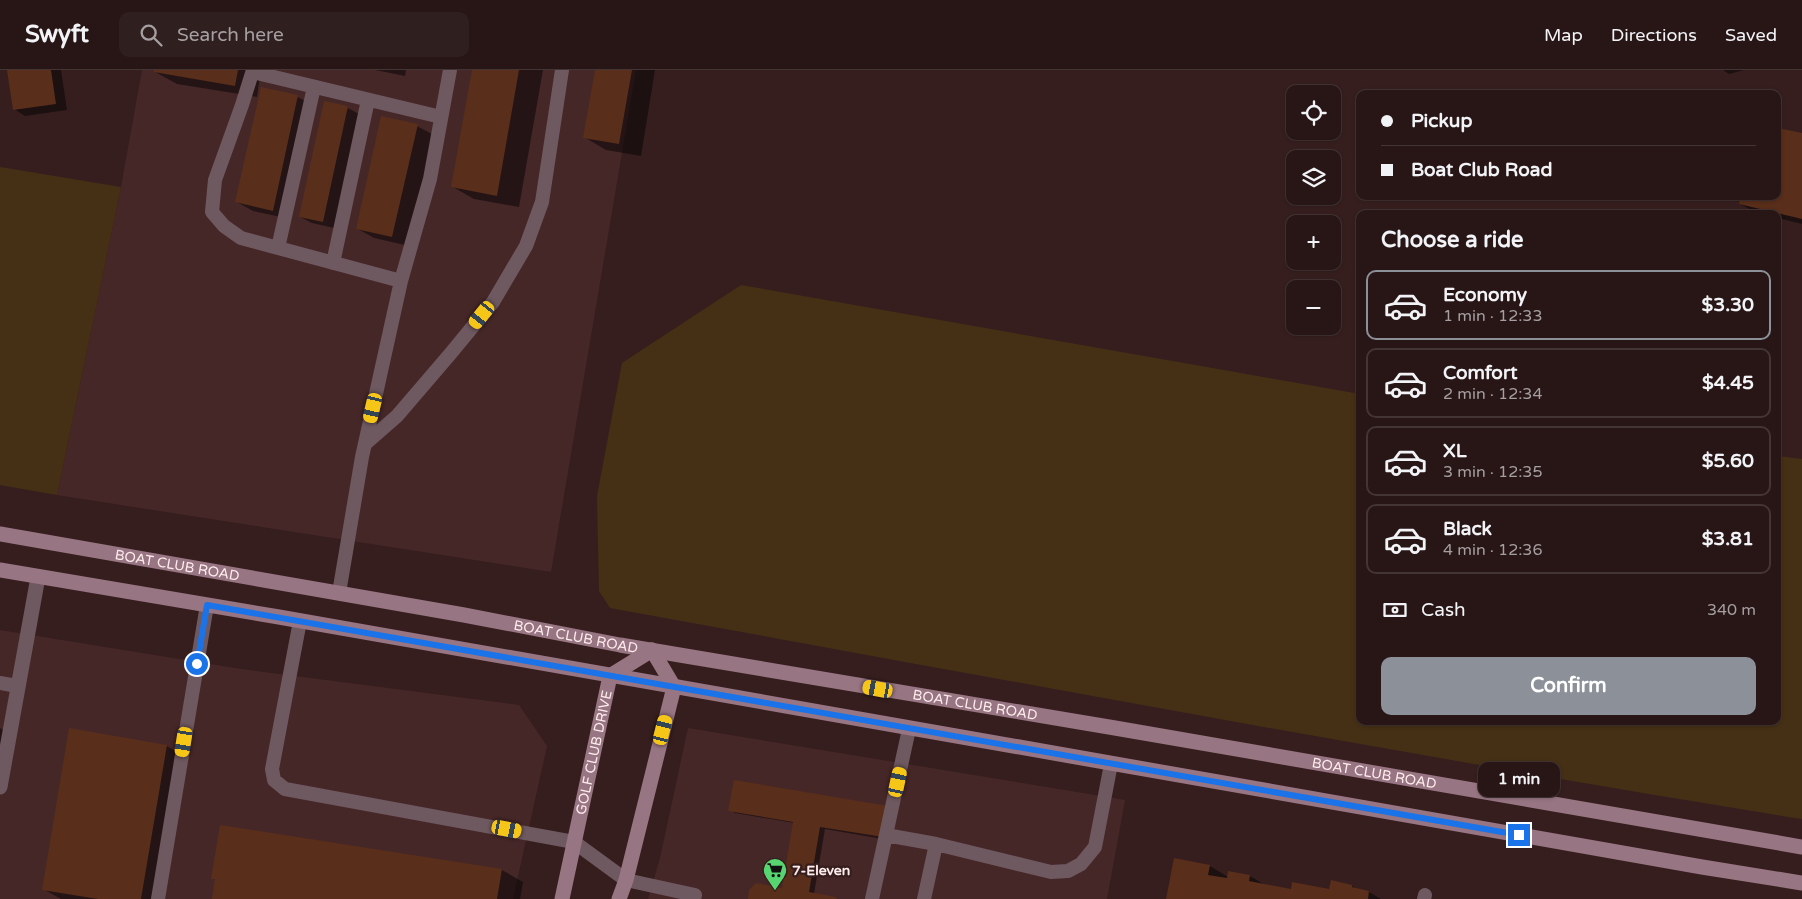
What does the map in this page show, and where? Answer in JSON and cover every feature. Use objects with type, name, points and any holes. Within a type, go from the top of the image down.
[{"type":"main road","name":"BOAT CLUB ROAD","points":[[0,534],[652,650],[1125,729],[1802,847]]},
{"type":"main road","points":[[0,570],[1802,883]]},
{"type":"main road","points":[[619,899],[626,880],[674,688],[652,650]]},
{"type":"main road","name":"GOLF CLUB DRIVE","points":[[562,899],[610,676],[652,650]]},
{"type":"street","points":[[0,787],[38,577]]},
{"type":"lane","points":[[339,593],[365,444],[401,281],[430,179],[450,70]]},
{"type":"lane","points":[[365,444],[397,416],[451,354],[493,302],[526,246],[542,202],[562,70]]},
{"type":"lane","points":[[401,281],[240,238],[224,226],[212,212],[215,180],[253,71],[441,117]]},
{"type":"lane","points":[[278,248],[314,87]]},
{"type":"lane","points":[[333,263],[368,100]]},
{"type":"lane","points":[[158,899],[207,605]]},
{"type":"lane","points":[[300,621],[272,769],[274,780],[285,789],[574,842],[626,880],[694,895],[694,899]]},
{"type":"lane","points":[[0,683],[17,686]]},
{"type":"lane","points":[[872,899],[909,729]]},
{"type":"lane","points":[[886,835],[936,844],[1051,872],[1068,872],[1081,864],[1095,847],[1111,764]]},
{"type":"lane","points":[[924,899],[936,844]]},
{"type":"shaded area","points":[[142,70],[636,70],[551,572],[57,495],[121,187]]},
{"type":"shaded area","points":[[0,167],[121,187],[57,495],[0,485]]},
{"type":"shaded area","points":[[741,285],[1356,393],[1356,725],[1781,725],[1781,456],[1802,459],[1802,819],[1355,743],[610,608],[599,591],[597,496],[622,363]]},
{"type":"shaded area","points":[[0,630],[241,669],[519,705],[547,746],[513,899],[0,899]]},
{"type":"shaded area","points":[[688,728],[1125,800],[1107,899],[648,899],[660,858]]},
{"type":"building","points":[[7,70],[51,70],[56,104],[13,110]]},
{"type":"building","points":[[154,70],[238,70],[235,86],[154,72]]},
{"type":"building","points":[[472,70],[519,70],[497,196],[451,187]]},
{"type":"building","points":[[595,70],[632,70],[619,144],[583,138]]},
{"type":"building","points":[[261,87],[298,95],[273,211],[235,202]]},
{"type":"building","points":[[324,101],[348,106],[323,222],[299,217]]},
{"type":"building","points":[[381,116],[418,124],[392,237],[356,229]]},
{"type":"building","points":[[1781,129],[1802,133],[1802,219],[1781,214],[1781,210],[1764,210],[1739,204],[1740,200],[1781,200]]},
{"type":"building","points":[[69,728],[167,745],[141,899],[98,899],[42,890]]},
{"type":"building","name":"7-Eleven","points":[[734,780],[888,806],[883,837],[820,827],[809,892],[836,897],[837,899],[748,899],[749,890],[756,883],[782,888],[793,822],[728,811]]},
{"type":"building","points":[[220,825],[502,869],[497,899],[212,899],[215,879],[211,879]]},
{"type":"building","points":[[1174,858],[1210,865],[1208,875],[1227,878],[1228,871],[1250,875],[1249,881],[1291,889],[1292,882],[1329,889],[1331,880],[1369,891],[1368,899],[1166,899]]},
{"type":"place","name":"7-Eleven","points":[[775,891]]},
{"type":"route","points":[[197,664],[207,605],[1519,835]]}]
